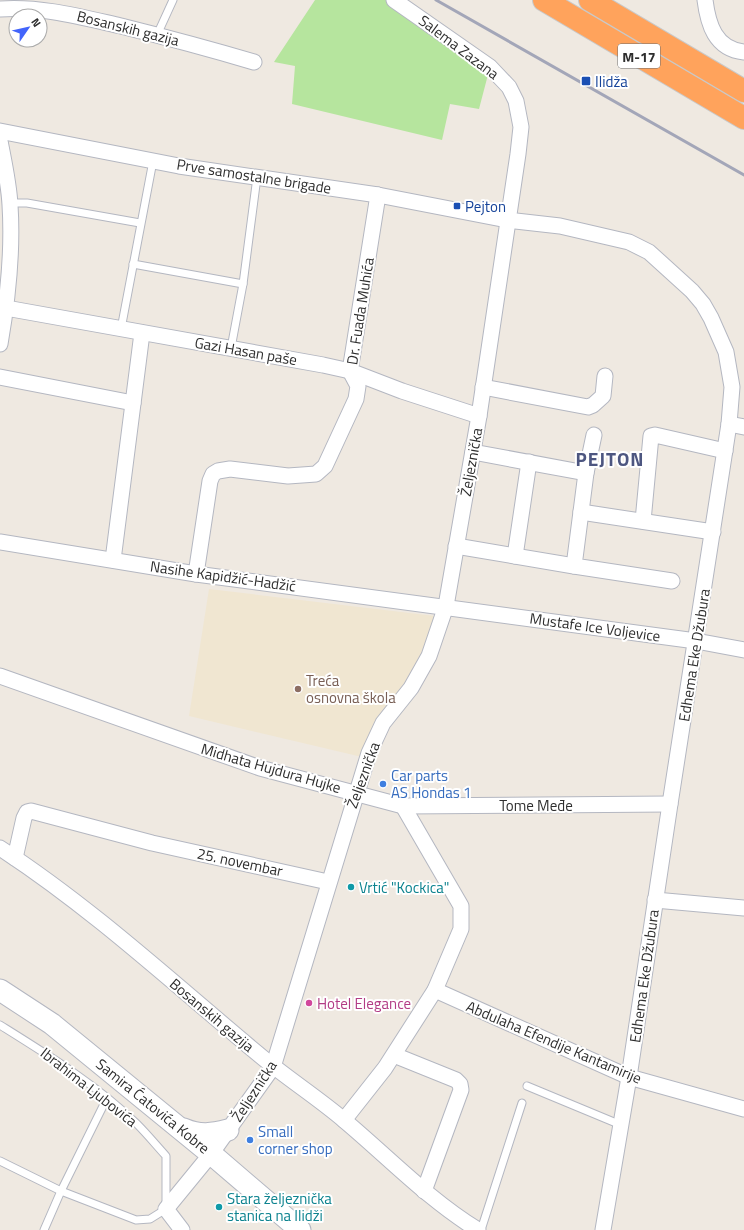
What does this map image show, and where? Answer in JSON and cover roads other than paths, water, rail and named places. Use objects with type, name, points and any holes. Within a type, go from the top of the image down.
[{"type":"highway","name":"M-17","points":[[544,0],[744,118]]},
{"type":"highway","name":"M-17","points":[[590,0],[744,91]]},
{"type":"highway","points":[[613,0],[640,21],[654,37]]},
{"type":"main road","name":"Samira Ćatovića Kobre","points":[[0,990],[52,1024],[211,1154],[300,1230]]},
{"type":"main road","points":[[178,1127],[193,1133],[204,1135],[228,1130]]},
{"type":"street","name":"Salema Zazana","points":[[394,0],[490,67],[509,87],[516,101],[521,127],[507,220]]},
{"type":"street","points":[[705,0],[708,22],[713,32],[728,47],[744,52]]},
{"type":"street","name":"Bosanskih gazija","points":[[0,9],[22,8],[71,14],[157,35],[254,62]]},
{"type":"street","name":"Prve samostalne brigade","points":[[0,131],[153,161],[378,195],[507,220]]},
{"type":"street","points":[[0,141],[10,203],[11,246],[0,344]]},
{"type":"street","name":"Dr. Fuada Muhića","points":[[196,574],[210,481],[213,474],[218,471],[230,469],[288,476],[304,476],[316,474],[325,466],[356,399],[358,386],[350,371],[378,195]]},
{"type":"street","name":"Željeznička","points":[[166,1209],[211,1154],[273,1067],[328,882],[369,753],[383,723],[411,688],[429,656],[446,606],[480,416],[507,220]]},
{"type":"street","name":"Edhema Eke Džubura","points":[[507,220],[560,226],[629,242],[649,252],[692,291],[703,304],[720,335],[726,352],[732,387],[729,424],[713,532],[629,1076],[603,1230]]},
{"type":"street","name":"Gazi Hasan paše","points":[[3,308],[231,348],[350,371],[402,391],[480,416]]},
{"type":"street","points":[[113,560],[142,333]]},
{"type":"street","points":[[483,387],[588,407],[593,406],[603,396],[605,376]]},
{"type":"street","points":[[0,377],[133,403]]},
{"type":"street","points":[[729,424],[744,427]]},
{"type":"street","points":[[574,566],[586,473],[594,435]]},
{"type":"street","points":[[643,522],[651,436],[655,435],[725,451]]},
{"type":"street","points":[[473,452],[586,473]]},
{"type":"street","points":[[515,556],[529,462]]},
{"type":"street","points":[[581,512],[713,532]]},
{"type":"street","name":"Nasihe Kapidžić-Hadžić","points":[[0,542],[196,574],[446,606]]},
{"type":"street","points":[[456,546],[672,581]]},
{"type":"street","name":"Mustafe Ice Voljevice","points":[[446,606],[696,640],[744,650]]},
{"type":"street","name":"Midhata Hujdura Hujke","points":[[0,676],[260,768],[356,792],[403,806]]},
{"type":"street","name":"Tome Međe","points":[[403,806],[670,804]]},
{"type":"street","points":[[344,1120],[394,1055],[436,990],[461,929],[461,906],[403,806]]},
{"type":"street","name":"25. novembar","points":[[15,858],[24,818],[27,812],[30,811],[152,843],[328,882]]},
{"type":"street","name":"Bosanskih gazija","points":[[0,848],[101,922],[273,1067],[344,1120],[424,1191],[479,1230]]},
{"type":"street","points":[[655,900],[744,908]]},
{"type":"street","name":"Abdulaha Efendije Kantamirije","points":[[436,990],[629,1076],[744,1109]]},
{"type":"street","points":[[394,1055],[456,1080],[460,1084],[461,1090],[424,1191]]},
{"type":"street","points":[[166,1209],[182,1230]]},
{"type":"lane","points":[[157,35],[173,0]]},
{"type":"lane","points":[[121,329],[153,161]]},
{"type":"lane","points":[[231,348],[243,284],[257,177]]},
{"type":"lane","points":[[10,203],[26,203],[140,223]]},
{"type":"lane","points":[[133,264],[243,284]]},
{"type":"lane","name":"Ibrahima Ljubovića","points":[[1,1028],[39,1048],[107,1098],[137,1124],[166,1156],[166,1209]]},
{"type":"lane","points":[[527,1086],[621,1125]]},
{"type":"lane","points":[[44,1230],[61,1190],[107,1098]]},
{"type":"lane","points":[[479,1230],[522,1103]]},
{"type":"lane","points":[[0,1161],[61,1190],[136,1220],[150,1219],[166,1209]]},
{"type":"railway","points":[[436,0],[744,175]]},
{"type":"place","name":"Ilidža","points":[[586,81]]},
{"type":"place","name":"Pejton","points":[[457,206]]},
{"type":"place","name":"Treća osnovna škola","points":[[298,689]]},
{"type":"place","name":"Car parts AS Hondas 1","points":[[383,784]]},
{"type":"place","name":"Vrtić \"Kockica\"","points":[[351,887]]},
{"type":"place","name":"Hotel Elegance","points":[[309,1003]]},
{"type":"place","name":"Small corner shop","points":[[250,1140]]},
{"type":"place","name":"Stara željeznička stanica na Ilidži","points":[[219,1207]]},
{"type":"district","name":"PEJTON","points":[[610,458]]}]
